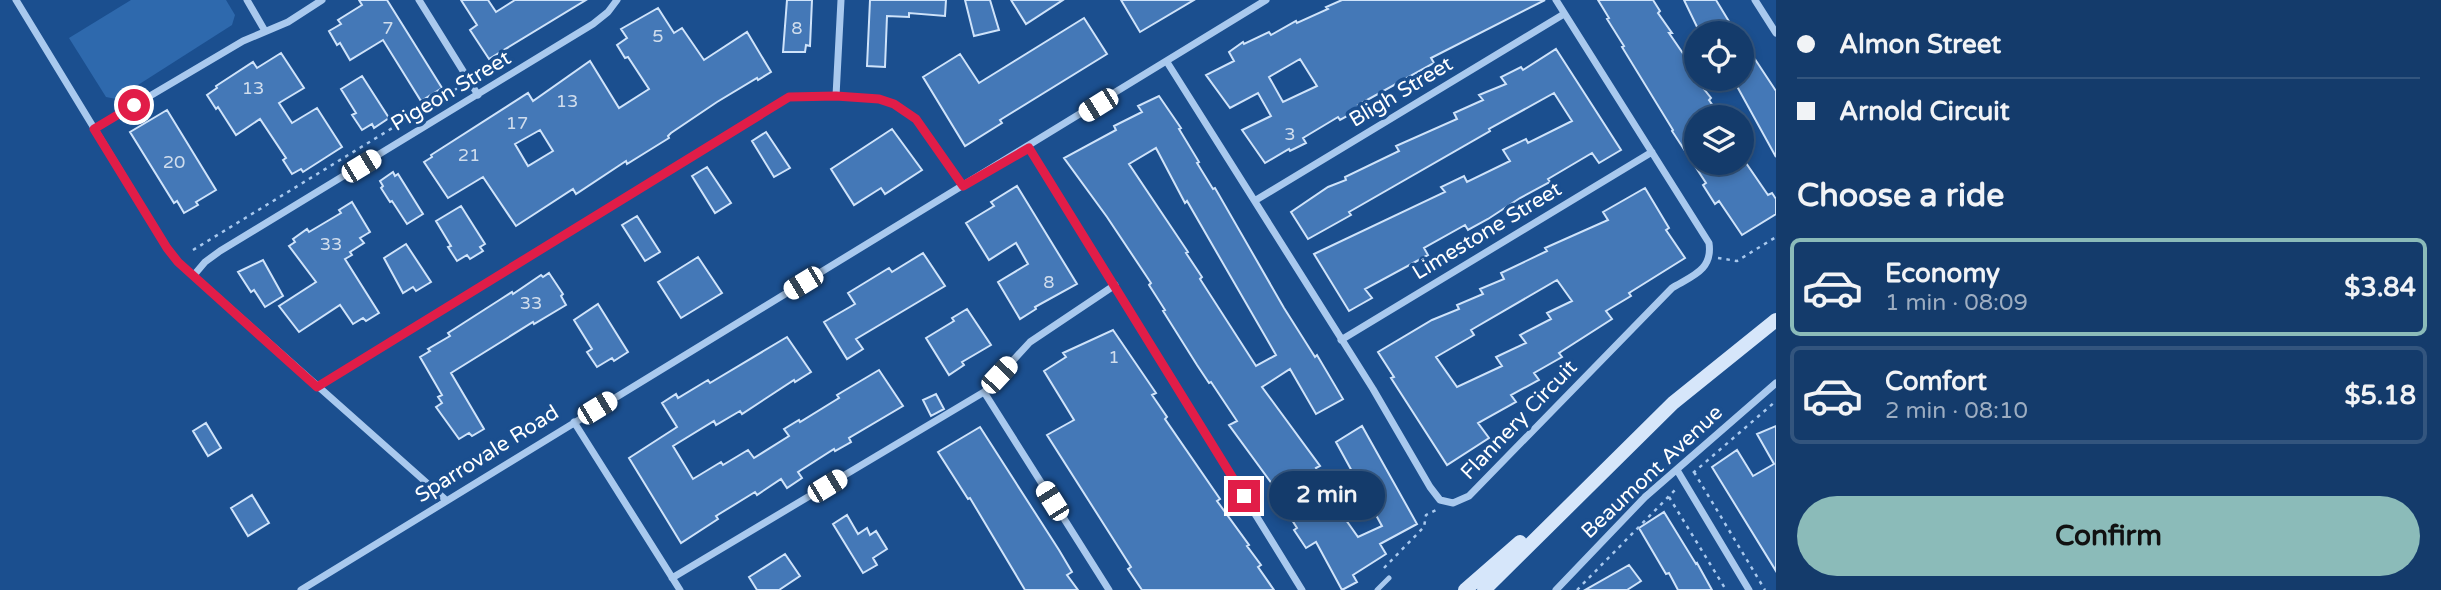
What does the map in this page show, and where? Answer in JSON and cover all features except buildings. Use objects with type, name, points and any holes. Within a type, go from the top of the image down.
[{"type":"main road","points":[[1484,590],[1673,403],[1773,323]]},
{"type":"main road","points":[[1465,590],[1627,450]]},
{"type":"street","points":[[16,0],[178,262],[446,500]]},
{"type":"street","points":[[247,0],[265,31]]},
{"type":"street","points":[[94,129],[243,41],[288,22],[321,0]]},
{"type":"street","points":[[419,0],[478,95]]},
{"type":"street","name":"Pigeon Street","points":[[194,275],[220,251],[593,24],[608,12],[617,0]]},
{"type":"street","points":[[836,96],[841,0]]},
{"type":"street","name":"Sparrovale Road","points":[[301,590],[1029,148],[1266,0]]},
{"type":"street","points":[[1556,0],[1709,243],[1711,257]]},
{"type":"street","points":[[1755,0],[1776,33]]},
{"type":"street","name":"Bligh Street","points":[[1256,200],[1564,14]]},
{"type":"street","name":"Flannery Circuit","points":[[1167,62],[1373,389],[1430,487],[1438,498],[1447,503],[1461,502],[1469,496],[1672,288],[1705,267],[1711,257]]},
{"type":"street","points":[[317,387],[793,96],[879,99],[894,104],[910,113],[923,127],[963,186]]},
{"type":"street","points":[[1029,148],[1302,590]]},
{"type":"street","name":"Limestone Street","points":[[1341,340],[1651,152]]},
{"type":"street","points":[[672,578],[984,392],[1030,342],[1115,285]]},
{"type":"street","name":"Beaumont Avenue","points":[[1556,590],[1645,497],[1761,393],[1776,383]]},
{"type":"street","points":[[984,392],[1109,590]]},
{"type":"street","points":[[574,422],[680,590]]},
{"type":"street","points":[[1677,470],[1749,590]]},
{"type":"lane","points":[[1377,590],[1389,578]]},
{"type":"path","points":[[194,250],[470,81]]},
{"type":"path","points":[[1711,257],[1737,261],[1776,237]]},
{"type":"path","points":[[1577,590],[1668,496],[1776,401]]},
{"type":"path","points":[[1694,472],[1765,590]]},
{"type":"path","points":[[1668,496],[1726,590]]},
{"type":"path","points":[[1380,572],[1424,527],[1426,515],[1447,503]]},
{"type":"shaded area","points":[[131,0],[226,0],[235,15],[232,25],[116,99],[106,97],[69,38]]},
{"type":"route","points":[[134,105],[94,129],[167,248],[178,262],[317,387],[789,97],[836,96],[879,99],[894,104],[905,110],[923,127],[963,186],[1029,148],[1244,496]]}]
